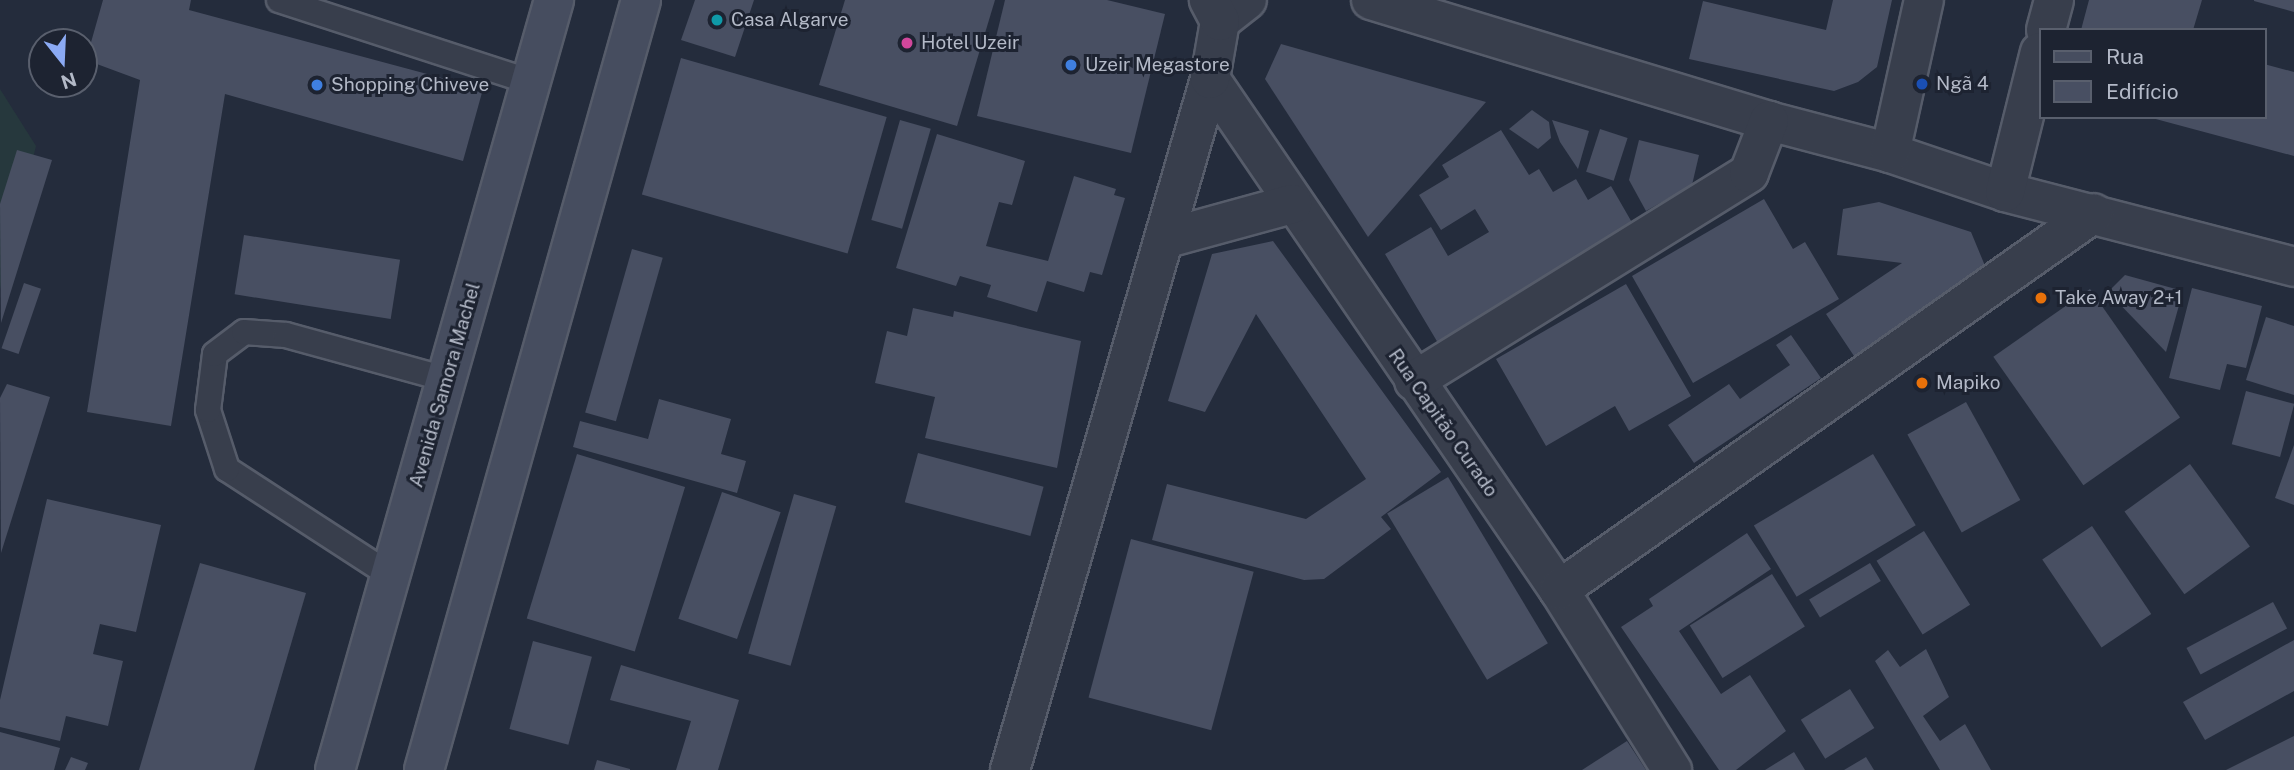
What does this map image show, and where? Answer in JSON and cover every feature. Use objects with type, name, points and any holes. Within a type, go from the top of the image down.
[{"type":"street","name":"Avenida Samora Machel","points":[[335,770],[554,0]]},
{"type":"street","points":[[424,770],[641,0]]},
{"type":"street","points":[[1371,0],[1769,121],[1890,153],[2005,192],[2294,267]]},
{"type":"street","points":[[1890,153],[1924,0]]},
{"type":"street","points":[[2046,28],[2053,0]]},
{"type":"street","points":[[1010,770],[1210,79],[1225,7]]},
{"type":"street","points":[[2005,192],[2038,60]]},
{"type":"street","name":"Rua Capitão Curado","points":[[1210,79],[1292,204],[1559,590],[1671,770]]},
{"type":"street","points":[[1414,381],[1749,173],[1769,121]]},
{"type":"street","points":[[1164,239],[1292,204]]},
{"type":"street","points":[[1559,590],[2094,213]]},
{"type":"lane","points":[[279,0],[531,82]]},
{"type":"lane","points":[[390,575],[227,469],[208,410],[215,354],[244,332],[286,335],[446,379]]},
{"type":"shaded area","points":[[0,89],[36,146],[0,289]]},
{"type":"building","points":[[103,0],[191,0],[189,10],[483,89],[463,161],[225,94],[171,426],[87,412],[140,80],[98,64],[98,28],[95,28]]},
{"type":"building","name":"Casa Algarve","points":[[695,0],[754,0],[735,57],[681,40]]},
{"type":"building","name":"Hotel Uzeir","points":[[845,0],[995,0],[957,126],[819,85]]},
{"type":"building","name":"Uzeir Megastore","points":[[1005,0],[1107,0],[1165,14],[1131,153],[977,116]]},
{"type":"building","points":[[1833,0],[1892,0],[1877,67],[1858,82],[1834,91],[1689,59],[1703,1],[1826,30]]},
{"type":"building","points":[[2089,0],[2202,0],[2194,28],[2082,28]]},
{"type":"building","points":[[2294,0],[2294,12],[2254,1]]},
{"type":"building","points":[[1281,44],[1486,102],[1368,237],[1265,79]]},
{"type":"building","points":[[681,58],[887,117],[848,253],[642,194]]},
{"type":"building","points":[[2266,65],[2294,72],[2294,156],[2156,119],[2266,119]]},
{"type":"building","points":[[1532,110],[1549,122],[1551,138],[1538,149],[1509,129]]},
{"type":"building","points":[[900,120],[931,129],[902,229],[871,220]]},
{"type":"building","points":[[1552,120],[1589,131],[1578,169],[1560,142]]},
{"type":"building","points":[[1600,129],[1628,138],[1614,181],[1586,172]]},
{"type":"building","points":[[1501,130],[1529,175],[1539,169],[1553,192],[1576,179],[1588,200],[1611,186],[1634,226],[1438,343],[1385,254],[1431,227],[1448,256],[1489,232],[1475,209],[1441,230],[1419,195],[1449,177],[1442,165]]},
{"type":"building","points":[[937,134],[1025,161],[1012,205],[999,202],[986,246],[1048,261],[1074,176],[1116,189],[1114,195],[1125,198],[1102,275],[1090,272],[1084,292],[1047,281],[1037,312],[987,297],[991,285],[960,276],[956,286],[896,268]]},
{"type":"building","points":[[1639,140],[1699,155],[1692,185],[1646,211],[1629,180]]},
{"type":"building","points":[[17,150],[52,160],[1,323],[0,204]]},
{"type":"building","points":[[1764,199],[1793,249],[1805,242],[1839,299],[1693,383],[1632,276]]},
{"type":"building","points":[[1879,202],[1971,232],[1988,273],[1856,359],[1826,314],[1902,263],[1837,255],[1843,209]]},
{"type":"building","points":[[244,235],[400,260],[391,319],[235,294]]},
{"type":"building","points":[[1273,241],[1441,472],[1381,517],[1391,529],[1324,579],[1304,580],[1152,540],[1167,484],[1306,519],[1366,479],[1256,314],[1205,412],[1168,401],[1212,254]]},
{"type":"building","points":[[632,249],[663,258],[616,421],[585,412]]},
{"type":"building","points":[[2125,275],[2183,291],[2166,352],[2108,292]]},
{"type":"building","points":[[24,283],[41,289],[19,354],[2,348]]},
{"type":"building","points":[[1626,284],[1691,396],[1629,431],[1615,406],[1546,446],[1496,359]]},
{"type":"building","points":[[2192,288],[2262,306],[2246,368],[2227,364],[2220,390],[2169,378]]},
{"type":"building","points":[[2090,289],[2180,418],[2083,485],[1993,357]]},
{"type":"building","points":[[913,308],[953,317],[954,311],[1081,341],[1057,468],[925,438],[935,397],[875,383],[887,331],[907,336]]},
{"type":"building","points":[[2266,317],[2294,326],[2294,395],[2246,380]]},
{"type":"building","points":[[1791,335],[1821,378],[1694,463],[1668,425],[1729,384],[1740,399],[1790,365],[1776,345]]},
{"type":"building","points":[[7,384],[50,397],[1,553],[0,398]]},
{"type":"building","points":[[2246,391],[2294,404],[2280,457],[2232,444]]},
{"type":"building","points":[[659,399],[731,419],[721,454],[746,461],[737,493],[573,447],[580,421],[648,439]]},
{"type":"building","points":[[1966,402],[2020,500],[1962,532],[1907,434]]},
{"type":"building","points":[[2294,445],[2294,505],[2275,498]]},
{"type":"building","points":[[918,453],[1044,487],[1030,536],[905,502]]},
{"type":"building","points":[[577,454],[685,487],[635,652],[527,618]]},
{"type":"building","points":[[1873,454],[1916,525],[1797,597],[1754,526]]},
{"type":"building","points":[[2190,464],[2250,547],[2184,594],[2124,512]]},
{"type":"building","points":[[1448,477],[1548,643],[1487,680],[1387,514]]},
{"type":"building","points":[[722,492],[781,512],[737,639],[678,619]]},
{"type":"building","points":[[794,494],[836,506],[791,666],[748,654]]},
{"type":"building","points":[[47,499],[161,525],[136,632],[100,624],[93,654],[123,661],[108,726],[66,716],[60,741],[0,727],[0,700]]},
{"type":"building","points":[[2092,526],[2151,614],[2102,647],[2042,560]]},
{"type":"building","points":[[1924,531],[1970,605],[1923,634],[1877,561]]},
{"type":"building","points":[[1747,533],[1771,569],[1679,631],[1721,694],[1750,675],[1786,731],[1736,770],[1719,770],[1621,627],[1653,606],[1649,599]]},
{"type":"building","points":[[1131,539],[1254,572],[1211,730],[1089,697]]},
{"type":"building","points":[[200,563],[306,593],[254,770],[139,770]]},
{"type":"building","points":[[1870,563],[1881,581],[1820,618],[1809,600]]},
{"type":"building","points":[[1772,574],[1805,627],[1723,678],[1690,625]]},
{"type":"building","points":[[2273,602],[2287,628],[2201,674],[2186,648]]},
{"type":"building","points":[[2294,640],[2294,691],[2205,740],[2183,702]]},
{"type":"building","points":[[533,641],[592,657],[568,745],[509,729]]},
{"type":"building","points":[[1926,649],[1949,697],[1923,716],[1940,741],[1965,724],[1991,770],[1940,770],[1875,661],[1888,650],[1900,667]]},
{"type":"building","points":[[621,665],[739,700],[718,770],[676,770],[691,721],[610,700]]},
{"type":"building","points":[[1850,689],[1874,728],[1825,759],[1801,720]]},
{"type":"building","points":[[0,732],[60,748],[54,770],[0,770]]},
{"type":"building","points":[[2294,736],[2294,770],[2226,770]]},
{"type":"building","points":[[1627,741],[1646,770],[1582,770]]},
{"type":"building","points":[[1794,752],[1805,770],[1765,770]]},
{"type":"building","points":[[71,757],[88,763],[85,770],[65,770]]},
{"type":"building","points":[[1866,757],[1874,770],[1844,770]]},
{"type":"building","points":[[597,760],[630,769],[630,770],[594,770]]},
{"type":"place","name":"Casa Algarve","points":[[717,20]]},
{"type":"place","name":"Hotel Uzeir","points":[[907,43]]},
{"type":"place","name":"Uzeir Megastore","points":[[1071,65]]},
{"type":"place","name":"Ngã 4","points":[[1922,84]]},
{"type":"place","name":"Shopping Chiveve","points":[[317,85]]},
{"type":"place","name":"Take Away 2+1","points":[[2041,298]]},
{"type":"place","name":"Mapiko","points":[[1922,383]]}]
